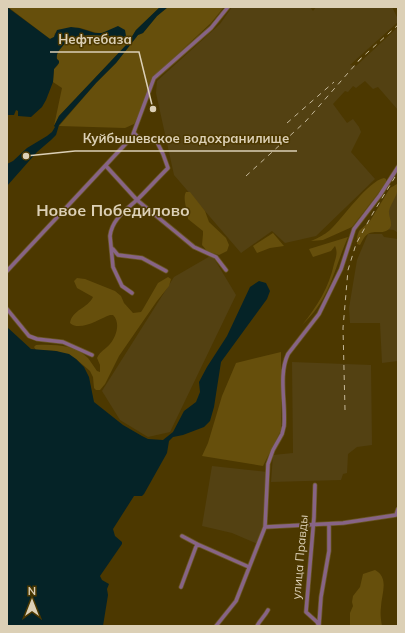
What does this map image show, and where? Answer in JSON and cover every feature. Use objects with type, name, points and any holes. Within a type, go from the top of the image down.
[{"type":"street","points":[[7,271],[132,137],[154,78],[211,28],[228,7]]},
{"type":"street","points":[[132,293],[122,286],[115,271],[110,234],[116,221],[125,209],[137,200],[168,168],[164,154],[157,142],[140,138],[134,133]]},
{"type":"street","points":[[106,166],[137,200],[194,247],[216,257],[226,270]]},
{"type":"street","points":[[216,626],[236,602],[265,527],[268,464],[272,450],[282,434],[284,426],[283,372],[285,360],[319,314],[341,269],[354,229],[398,168]]},
{"type":"street","points":[[112,248],[118,255],[142,258],[166,271]]},
{"type":"street","points":[[7,308],[29,336],[37,339],[63,342],[92,354]]},
{"type":"street","name":"улица Правды","points":[[315,485],[306,612],[319,625]]},
{"type":"street","points":[[265,527],[329,525],[397,515],[398,509]]},
{"type":"street","points":[[319,625],[321,597],[329,551],[329,525]]},
{"type":"street","points":[[182,536],[249,567]]},
{"type":"street","points":[[181,587],[197,544]]},
{"type":"street","points":[[258,626],[268,610]]},
{"type":"shaded area","points":[[8,7],[160,7],[136,30],[128,43],[59,116],[54,126],[62,88],[53,82],[54,69],[58,65],[59,61],[57,56],[61,48],[67,42],[81,36],[99,35],[124,37],[108,31],[97,33],[77,28],[55,33],[54,37],[50,39]]},
{"type":"shaded area","points":[[168,7],[224,7],[211,23],[153,77],[134,124],[125,128],[59,126],[96,83],[116,63],[138,35],[143,33],[157,16]]},
{"type":"shaded area","points":[[232,7],[310,7],[313,11],[316,7],[392,7],[398,19],[398,22],[350,65],[356,66],[398,27],[398,110],[378,87],[373,89],[365,81],[356,88],[353,86],[348,92],[345,91],[333,104],[347,123],[353,119],[359,127],[361,132],[351,152],[375,179],[316,236],[285,243],[272,231],[241,253],[174,175],[156,93],[157,81],[220,24]]},
{"type":"shaded area","points":[[384,178],[386,179],[386,183],[352,227],[323,240],[311,241],[330,230],[363,193]]},
{"type":"shaded area","points":[[397,184],[398,188],[396,195],[389,211],[391,227],[382,232],[369,233],[365,236],[360,245],[357,244],[359,231],[370,221],[390,188]]},
{"type":"shaded area","points":[[398,189],[398,233],[394,230],[381,229],[385,211]]},
{"type":"shaded area","points":[[186,192],[190,192],[205,211],[209,222],[226,238],[229,245],[227,251],[219,255],[207,251],[202,245],[203,231],[188,219],[185,202]]},
{"type":"shaded area","points":[[273,233],[284,246],[270,248],[257,253],[253,246]]},
{"type":"shaded area","points":[[368,234],[382,234],[384,237],[398,239],[398,361],[382,363],[380,323],[350,323],[349,308],[357,260]]},
{"type":"shaded area","points":[[348,237],[325,294],[312,315],[302,325],[313,311],[326,289],[336,255],[335,246],[331,251],[313,257],[309,249]]},
{"type":"shaded area","points":[[212,255],[236,295],[170,432],[148,437],[120,420],[102,391],[174,277]]},
{"type":"shaded area","points":[[168,277],[171,279],[169,286],[119,356],[105,384],[100,390],[96,390],[94,388],[93,377],[90,371],[76,359],[56,351],[36,350],[34,347],[36,345],[57,345],[77,350],[88,358],[97,371],[100,372],[100,365],[97,358],[114,338],[117,330],[117,322],[113,315],[110,315],[95,322],[79,326],[70,323],[74,315],[88,304],[93,297],[77,288],[74,281],[77,278],[85,279],[115,291],[121,296],[124,303],[133,313],[141,312],[158,283]]},
{"type":"shaded area","points":[[281,352],[281,430],[263,466],[202,456],[208,443],[222,396],[236,363]]},
{"type":"shaded area","points":[[292,362],[371,365],[372,445],[357,447],[348,454],[347,473],[343,474],[341,480],[271,482],[273,455],[293,453]]},
{"type":"shaded area","points":[[212,466],[268,472],[265,530],[260,545],[232,533],[202,526]]},
{"type":"shaded area","points":[[375,570],[380,573],[384,587],[381,602],[382,626],[350,626],[350,613],[353,606],[353,596],[360,587],[363,574]]},
{"type":"water","points":[[7,7],[50,39],[54,37],[57,30],[71,27],[95,33],[102,33],[118,26],[125,30],[126,36],[90,35],[74,38],[67,42],[58,53],[57,59],[59,63],[54,69],[53,82],[42,107],[31,117],[18,116],[18,111],[16,110],[14,115],[7,115]]},
{"type":"water","points":[[160,7],[168,7],[157,16],[143,33],[138,35],[116,63],[59,125],[56,135],[37,152],[7,186],[7,164],[13,161],[27,148],[52,132],[59,116],[128,43],[136,30]]},
{"type":"water","points":[[259,281],[266,283],[270,291],[267,299],[221,362],[214,407],[210,421],[204,427],[173,437],[169,441],[167,453],[144,494],[142,496],[134,496],[113,529],[115,536],[122,542],[122,544],[100,576],[102,580],[109,584],[107,589],[108,595],[103,626],[7,626],[7,327],[31,349],[56,351],[69,354],[76,359],[84,367],[89,377],[94,402],[123,425],[142,436],[148,439],[163,440],[173,432],[184,411],[196,402],[200,392],[199,382],[227,336],[250,287]]},
{"type":"railway","points":[[358,61],[398,25]]},
{"type":"railway","points":[[246,176],[306,121],[362,57]]},
{"type":"railway","points":[[287,123],[334,82]]},
{"type":"railway","points":[[345,410],[343,328],[348,270],[356,244],[398,172]]},
{"type":"place","name":"Нефтебаза","points":[[153,109]]},
{"type":"place","name":"Куйбышевское водохранилище","points":[[26,156]]},
{"type":"district","name":"Новое Победилово","points":[[113,210]]}]
